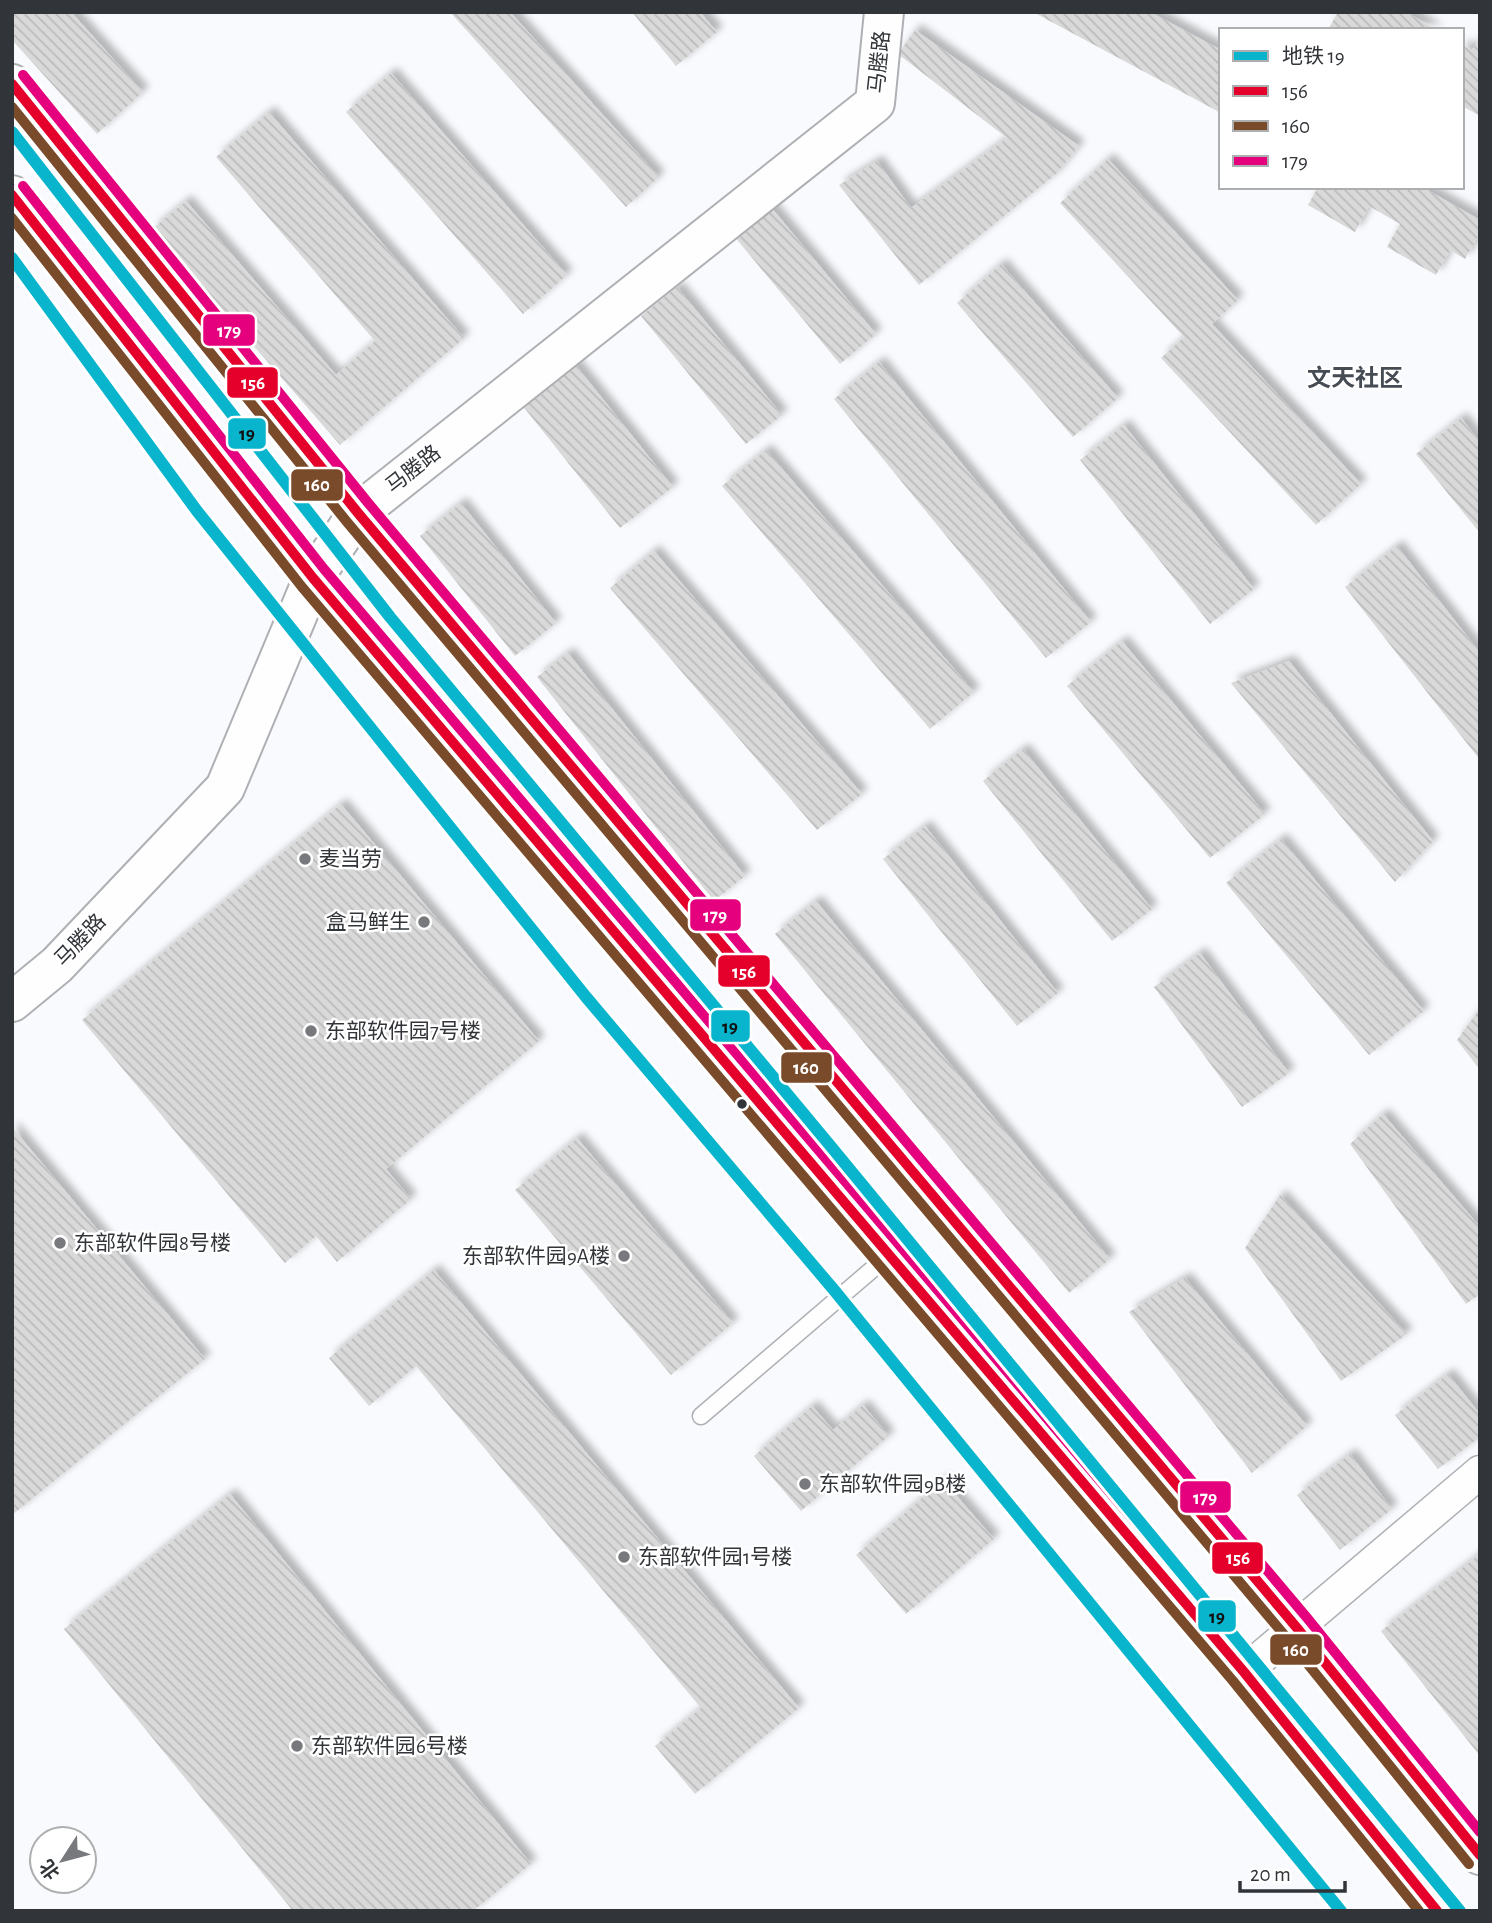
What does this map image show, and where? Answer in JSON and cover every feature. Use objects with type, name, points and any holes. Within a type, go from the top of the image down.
[{"type":"main road","name":"马塍路","points":[[12,1002],[57,965],[225,788],[313,578],[358,513],[875,103],[884,12]]},
{"type":"main road","points":[[12,84],[358,513],[1297,1628],[1480,1855]]},
{"type":"main road","points":[[12,195],[313,578],[1244,1672],[1437,1911]]},
{"type":"street","points":[[1244,1672],[1480,1472]]},
{"type":"lane","points":[[701,1416],[889,1255]]},
{"type":"building","points":[[12,12],[71,12],[143,92],[97,134],[12,40]]},
{"type":"building","points":[[450,12],[510,12],[659,177],[626,207]]},
{"type":"building","points":[[632,12],[700,12],[717,32],[676,66]]},
{"type":"building","points":[[1033,12],[1150,12],[1219,49],[1219,112]]},
{"type":"building","points":[[1338,12],[1406,12],[1434,28],[1329,28]]},
{"type":"building","points":[[915,30],[1079,146],[1056,174],[919,285],[839,185],[877,161],[911,208],[1007,138],[898,54]]},
{"type":"building","points":[[1480,38],[1480,116],[1464,107],[1464,46],[1472,50]]},
{"type":"building","points":[[391,73],[567,275],[523,314],[346,112]]},
{"type":"building","points":[[269,112],[464,338],[340,445],[152,229],[186,201],[336,375],[375,341],[216,157]]},
{"type":"building","points":[[1108,159],[1238,300],[1212,324],[1361,484],[1316,525],[1161,358],[1184,337],[1060,203]]},
{"type":"building","points":[[1317,189],[1426,189],[1480,220],[1480,233],[1465,259],[1450,250],[1436,275],[1387,247],[1400,224],[1369,206],[1355,232],[1308,205]]},
{"type":"building","points":[[770,206],[876,334],[840,364],[734,236]]},
{"type":"building","points":[[1001,264],[1118,398],[1073,437],[957,303]]},
{"type":"building","points":[[677,287],[782,415],[746,444],[641,316]]},
{"type":"building","points":[[879,362],[1091,622],[1046,658],[834,399]]},
{"type":"building","points":[[574,363],[673,487],[620,528],[522,405]]},
{"type":"building","points":[[1461,418],[1480,442],[1480,533],[1416,454]]},
{"type":"building","points":[[1124,425],[1254,589],[1210,624],[1080,460]]},
{"type":"building","points":[[766,450],[974,692],[930,729],[722,486]]},
{"type":"building","points":[[461,503],[556,623],[515,656],[420,536]]},
{"type":"building","points":[[1397,546],[1480,653],[1480,760],[1345,587]]},
{"type":"building","points":[[654,551],[862,794],[817,830],[610,588]]},
{"type":"building","points":[[1122,641],[1265,814],[1210,858],[1067,686]]},
{"type":"building","points":[[568,653],[745,876],[714,901],[537,677]]},
{"type":"building","points":[[1289,661],[1433,841],[1395,882],[1231,683]]},
{"type":"building","points":[[1023,749],[1152,909],[1112,941],[983,781]]},
{"type":"building","name":"东部软件园7号楼","points":[[341,804],[539,1041],[386,1169],[411,1199],[337,1262],[316,1236],[285,1263],[82,1020]]},
{"type":"building","points":[[925,826],[1058,993],[1017,1026],[883,859]]},
{"type":"building","points":[[1281,839],[1424,1011],[1369,1055],[1226,883]]},
{"type":"building","points":[[816,901],[1110,1259],[1069,1293],[775,934]]},
{"type":"building","points":[[1200,953],[1289,1073],[1242,1107],[1154,987]]},
{"type":"building","points":[[1480,1008],[1480,1070],[1457,1040]]},
{"type":"building","points":[[1383,1114],[1480,1227],[1480,1294],[1466,1304],[1350,1144]]},
{"type":"building","name":"东部软件园8号楼","points":[[12,1127],[205,1359],[12,1515]]},
{"type":"building","name":"东部软件园9A楼","points":[[577,1138],[733,1323],[671,1375],[515,1190]]},
{"type":"building","points":[[1280,1195],[1407,1334],[1341,1381],[1245,1248]]},
{"type":"building","name":"东部软件园1号楼","points":[[434,1270],[799,1708],[695,1794],[655,1746],[701,1708],[416,1366],[369,1406],[329,1358]]},
{"type":"building","points":[[1185,1278],[1307,1426],[1252,1473],[1129,1312]]},
{"type":"building","points":[[1448,1374],[1480,1414],[1480,1437],[1438,1469],[1395,1415]]},
{"type":"building","name":"东部软件园9B楼","points":[[863,1405],[889,1436],[801,1511],[754,1456],[812,1406],[833,1430]]},
{"type":"building","points":[[1350,1454],[1392,1509],[1340,1550],[1297,1495]]},
{"type":"building","points":[[943,1480],[994,1539],[906,1614],[856,1555]]},
{"type":"building","name":"东部软件园6号楼","points":[[230,1494],[531,1864],[473,1911],[293,1911],[64,1629]]},
{"type":"building","points":[[1480,1554],[1480,1756],[1381,1631]]},
{"type":"metro line","name":"19","points":[[12,132],[390,617],[833,1149],[1460,1911]]},
{"type":"metro line","name":"19","points":[[12,258],[197,511],[586,997],[834,1290],[1341,1911]]},
{"type":"transit line","name":"179","points":[[23,75],[369,504],[1308,1619],[1480,1832]]},
{"type":"transit line","name":"156","points":[[12,84],[358,513],[1297,1628],[1480,1855]]},
{"type":"transit line","name":"160","points":[[12,107],[347,522],[1286,1637],[1469,1864]]},
{"type":"transit line","name":"179","points":[[23,186],[324,569],[1255,1663],[1448,1902]]},
{"type":"transit line","name":"156","points":[[12,195],[313,578],[1244,1672],[1437,1911]]},
{"type":"transit line","name":"160","points":[[12,218],[302,587],[1233,1681],[1419,1911]]},
{"type":"place","name":"麦当劳","points":[[305,859]]},
{"type":"place","name":"盒马鲜生","points":[[424,922]]},
{"type":"place","name":"东部软件园7号楼","points":[[311,1031]]},
{"type":"place","name":"东部软件园8号楼","points":[[60,1243]]},
{"type":"place","name":"东部软件园9A楼","points":[[624,1256]]},
{"type":"place","name":"东部软件园9B楼","points":[[805,1484]]},
{"type":"place","name":"东部软件园1号楼","points":[[624,1557]]},
{"type":"place","name":"东部软件园6号楼","points":[[297,1746]]},
{"type":"district","name":"文天社区","points":[[1355,378]]}]
